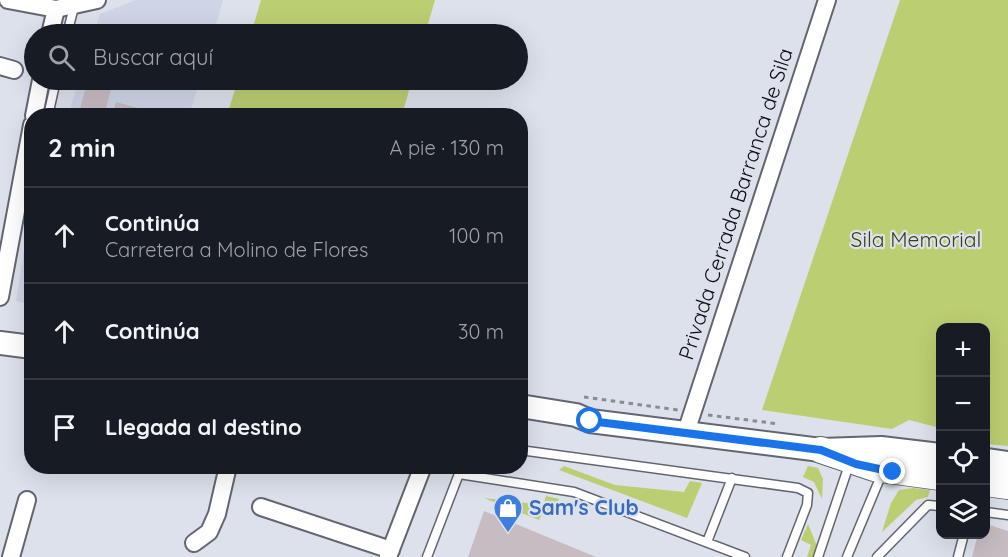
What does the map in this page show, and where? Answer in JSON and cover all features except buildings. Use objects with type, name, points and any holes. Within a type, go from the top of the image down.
[{"type":"main road","points":[[0,343],[24,346]]},
{"type":"main road","points":[[528,407],[576,415],[590,421],[936,465]]},
{"type":"main road","points":[[576,415],[592,413],[690,423],[822,441],[883,470],[936,477]]},
{"type":"main road","points":[[850,456],[881,448],[936,455]]},
{"type":"main road","points":[[990,461],[1008,463]]},
{"type":"main road","points":[[990,472],[1008,474]]},
{"type":"main road","points":[[990,484],[1008,486]]},
{"type":"street","points":[[14,0],[56,9],[74,7],[97,0]]},
{"type":"street","name":"Privada Cerrada Barranca de Sila","points":[[690,423],[827,0]]},
{"type":"street","points":[[53,24],[56,9]]},
{"type":"street","points":[[36,108],[39,90]]},
{"type":"street","points":[[0,297],[24,185]]},
{"type":"street","points":[[194,543],[209,532],[217,514],[226,474]]},
{"type":"street","points":[[261,507],[390,553],[420,474]]},
{"type":"street","points":[[11,557],[27,500]]},
{"type":"lane","points":[[70,24],[74,7]]},
{"type":"lane","points":[[50,108],[54,90]]},
{"type":"lane","points":[[528,451],[798,488],[808,493],[807,505],[787,557]]},
{"type":"lane","points":[[818,557],[850,456]]},
{"type":"lane","points":[[847,557],[883,470]]},
{"type":"lane","points":[[427,557],[458,474]]},
{"type":"lane","points":[[481,474],[574,492],[745,557]]},
{"type":"lane","points":[[707,542],[732,478]]},
{"type":"lane","points":[[877,557],[928,505],[936,506]]},
{"type":"lane","points":[[990,513],[1008,515]]},
{"type":"lane","points":[[958,557],[963,539]]},
{"type":"shaded area","points":[[136,0],[223,0],[216,24],[97,24],[100,14]]},
{"type":"shaded area","points":[[76,90],[197,90],[191,108],[70,108]]},
{"type":"shaded area","points":[[24,250],[24,303],[16,301]]},
{"type":"green space","points":[[261,0],[435,0],[428,24],[254,24]]},
{"type":"green space","name":"Sila Memorial","points":[[900,0],[1008,0],[1008,446],[990,444],[990,323],[936,323],[936,427],[909,420],[892,429],[762,410]]},
{"type":"green space","points":[[235,90],[409,90],[404,108],[229,108]]},
{"type":"green space","points":[[564,466],[615,485],[684,492],[690,481],[702,483],[687,518],[559,470]]},
{"type":"green space","points":[[808,466],[818,468],[823,479],[822,499],[814,482],[803,477]]},
{"type":"green space","points":[[913,488],[930,490],[928,497],[916,500],[882,532],[891,503],[899,490]]},
{"type":"green space","points":[[546,496],[559,499],[555,512],[545,509],[539,520],[484,498],[543,505]]},
{"type":"green space","points":[[808,524],[817,546],[814,557],[807,557],[811,545],[801,540]]},
{"type":"place","name":"Sam's Club","points":[[508,534]]},
{"type":"route","points":[[590,421],[821,450],[856,464],[893,472]]}]
